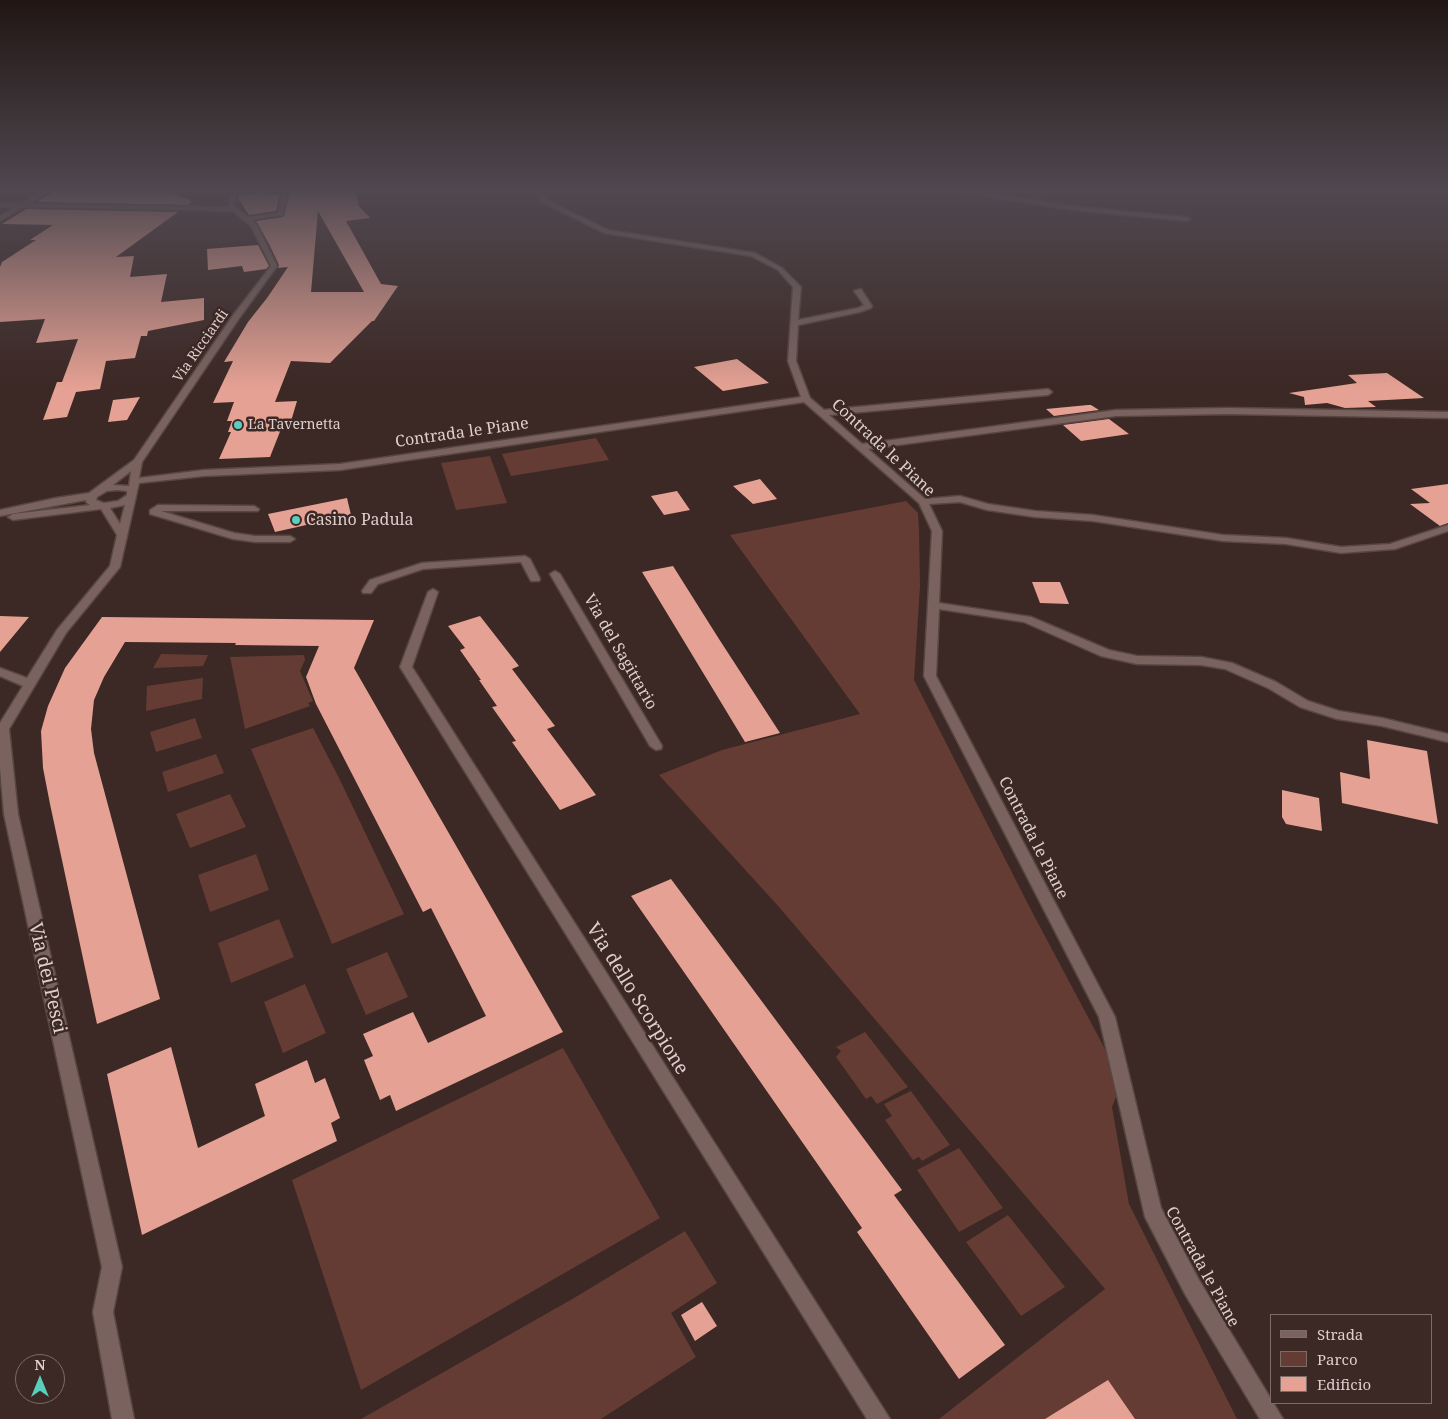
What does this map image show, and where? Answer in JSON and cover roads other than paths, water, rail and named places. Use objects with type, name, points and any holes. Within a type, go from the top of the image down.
[{"type":"street","name":"Via Ricciardi","points":[[136,462],[274,266],[269,256]]},
{"type":"street","points":[[757,256],[780,269],[797,287],[792,360],[806,399]]},
{"type":"street","points":[[794,323],[860,310],[868,306],[858,291]]},
{"type":"street","points":[[822,414],[1048,392]]},
{"type":"street","name":"Contrada le Piane","points":[[134,481],[204,472],[340,467],[806,399],[923,502],[937,531],[930,676],[1107,1017],[1152,1210],[1192,1286],[1272,1419]]},
{"type":"street","points":[[860,447],[1116,414],[1228,411],[1448,415]]},
{"type":"street","points":[[123,536],[132,496],[136,462]]},
{"type":"street","points":[[92,496],[136,462]]},
{"type":"street","points":[[0,513],[56,501],[92,496],[104,489],[120,487],[132,489],[132,496]]},
{"type":"street","points":[[92,496],[92,503],[104,506],[123,536]]},
{"type":"street","points":[[0,519],[104,506],[121,503],[132,496]]},
{"type":"street","points":[[923,502],[960,499],[987,507],[1035,514],[1093,518],[1223,538],[1286,541],[1341,550],[1392,548],[1447,528]]},
{"type":"street","points":[[254,509],[155,510],[233,536],[255,539],[290,539]]},
{"type":"street","name":"Via dei Pesci","points":[[123,536],[115,567],[61,632],[3,729],[11,814],[112,1267],[104,1312],[123,1419]]},
{"type":"street","points":[[368,591],[374,582],[422,566],[525,560],[535,579]]},
{"type":"street","name":"Via del Sagittario","points":[[556,574],[656,746]]},
{"type":"street","name":"Via dello Scorpione","points":[[433,592],[406,667],[569,929],[879,1419]]},
{"type":"street","points":[[933,605],[1027,619],[1105,653],[1137,660],[1201,661],[1228,666],[1272,685],[1304,704],[1336,715],[1391,724],[1448,738]]},
{"type":"street","points":[[0,672],[30,684]]},
{"type":"place","name":"La Tavernetta","points":[[238,425]]},
{"type":"place","name":"Casino Padula","points":[[296,520]]}]
